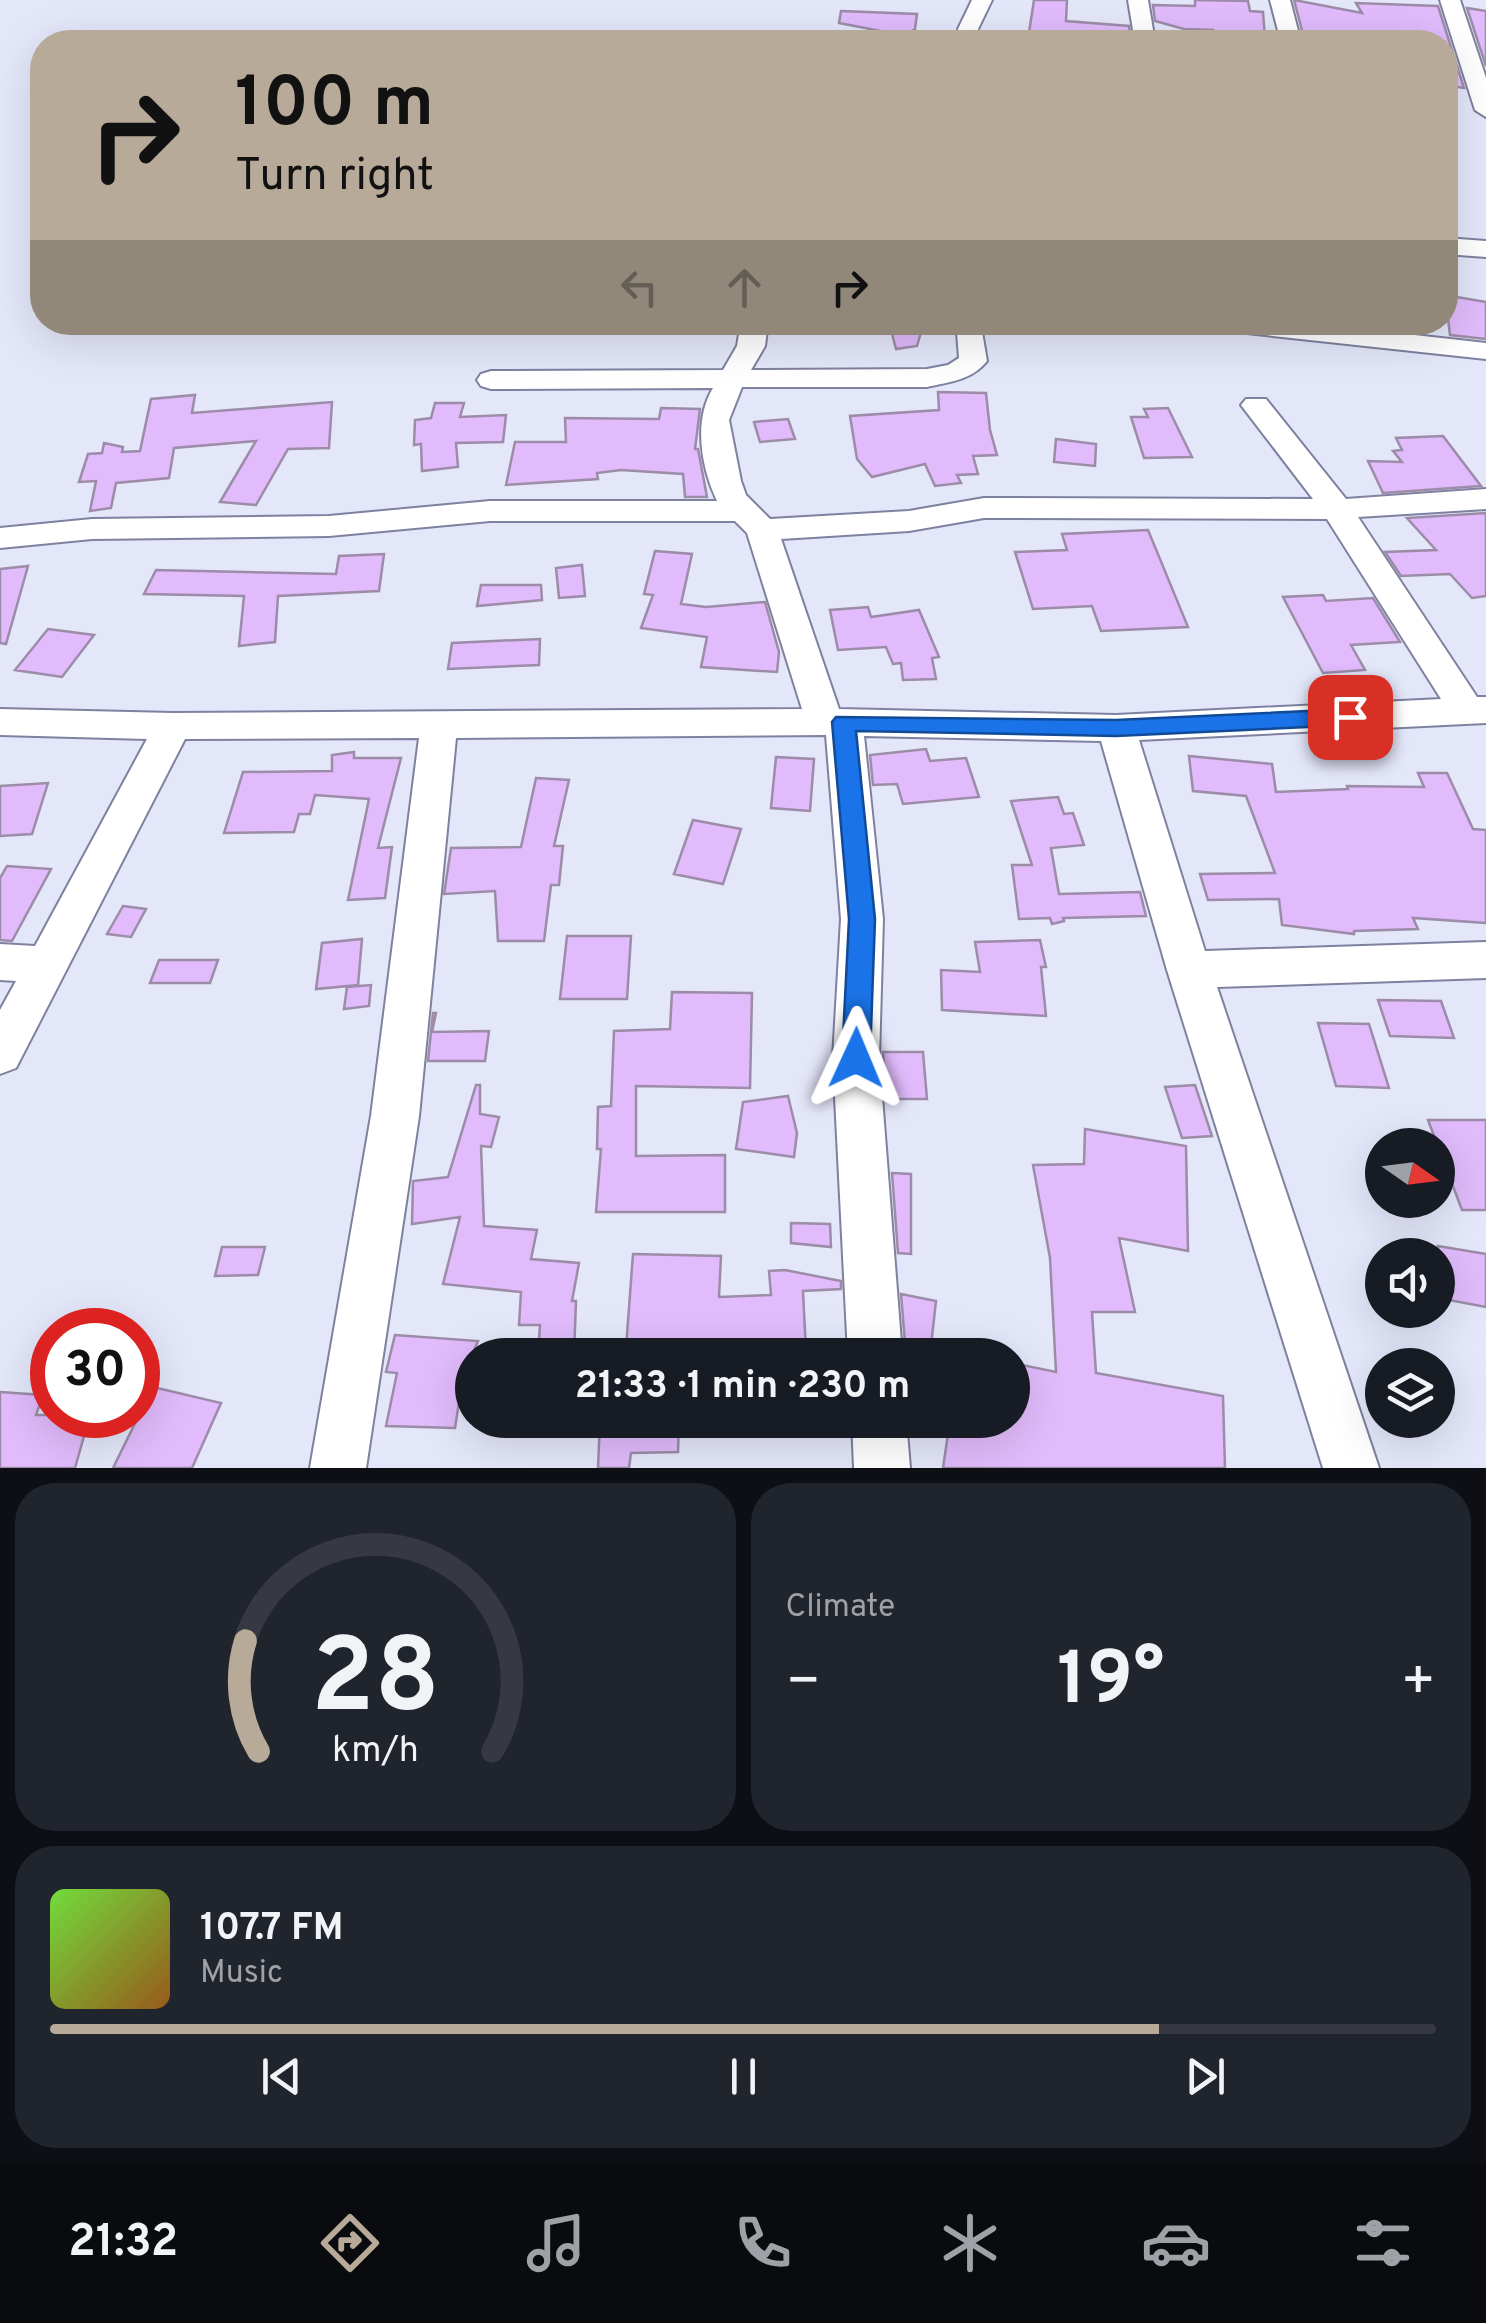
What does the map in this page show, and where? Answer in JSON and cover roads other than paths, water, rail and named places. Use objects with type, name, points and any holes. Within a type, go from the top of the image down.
[{"type":"street","points":[[968,30],[982,0]]},
{"type":"street","points":[[1138,0],[1143,30]]},
{"type":"street","points":[[1280,0],[1288,30]]},
{"type":"street","points":[[1424,0],[1457,2],[1486,110]]},
{"type":"street","points":[[1458,247],[1486,249]]},
{"type":"street","points":[[753,335],[714,420],[731,498],[753,521],[834,722],[862,919],[856,1058],[874,1338]]},
{"type":"street","points":[[490,380],[927,378],[956,372],[973,361],[971,335]]},
{"type":"street","points":[[1338,335],[1486,351]]},
{"type":"street","points":[[1256,405],[1337,510],[1477,711]]},
{"type":"street","points":[[0,538],[92,529],[329,526],[490,511],[753,521],[909,521],[984,508],[1337,510],[1486,499]]},
{"type":"street","points":[[0,722],[173,726],[834,722],[1116,728],[1477,711]]},
{"type":"street","points":[[338,1468],[395,1116],[439,723]]},
{"type":"street","points":[[0,1054],[44,964],[173,726]]},
{"type":"street","points":[[1116,728],[1189,970],[1351,1468]]},
{"type":"street","points":[[1189,970],[1486,960]]},
{"type":"street","points":[[0,962],[44,964]]},
{"type":"street","points":[[880,1438],[882,1468]]}]
